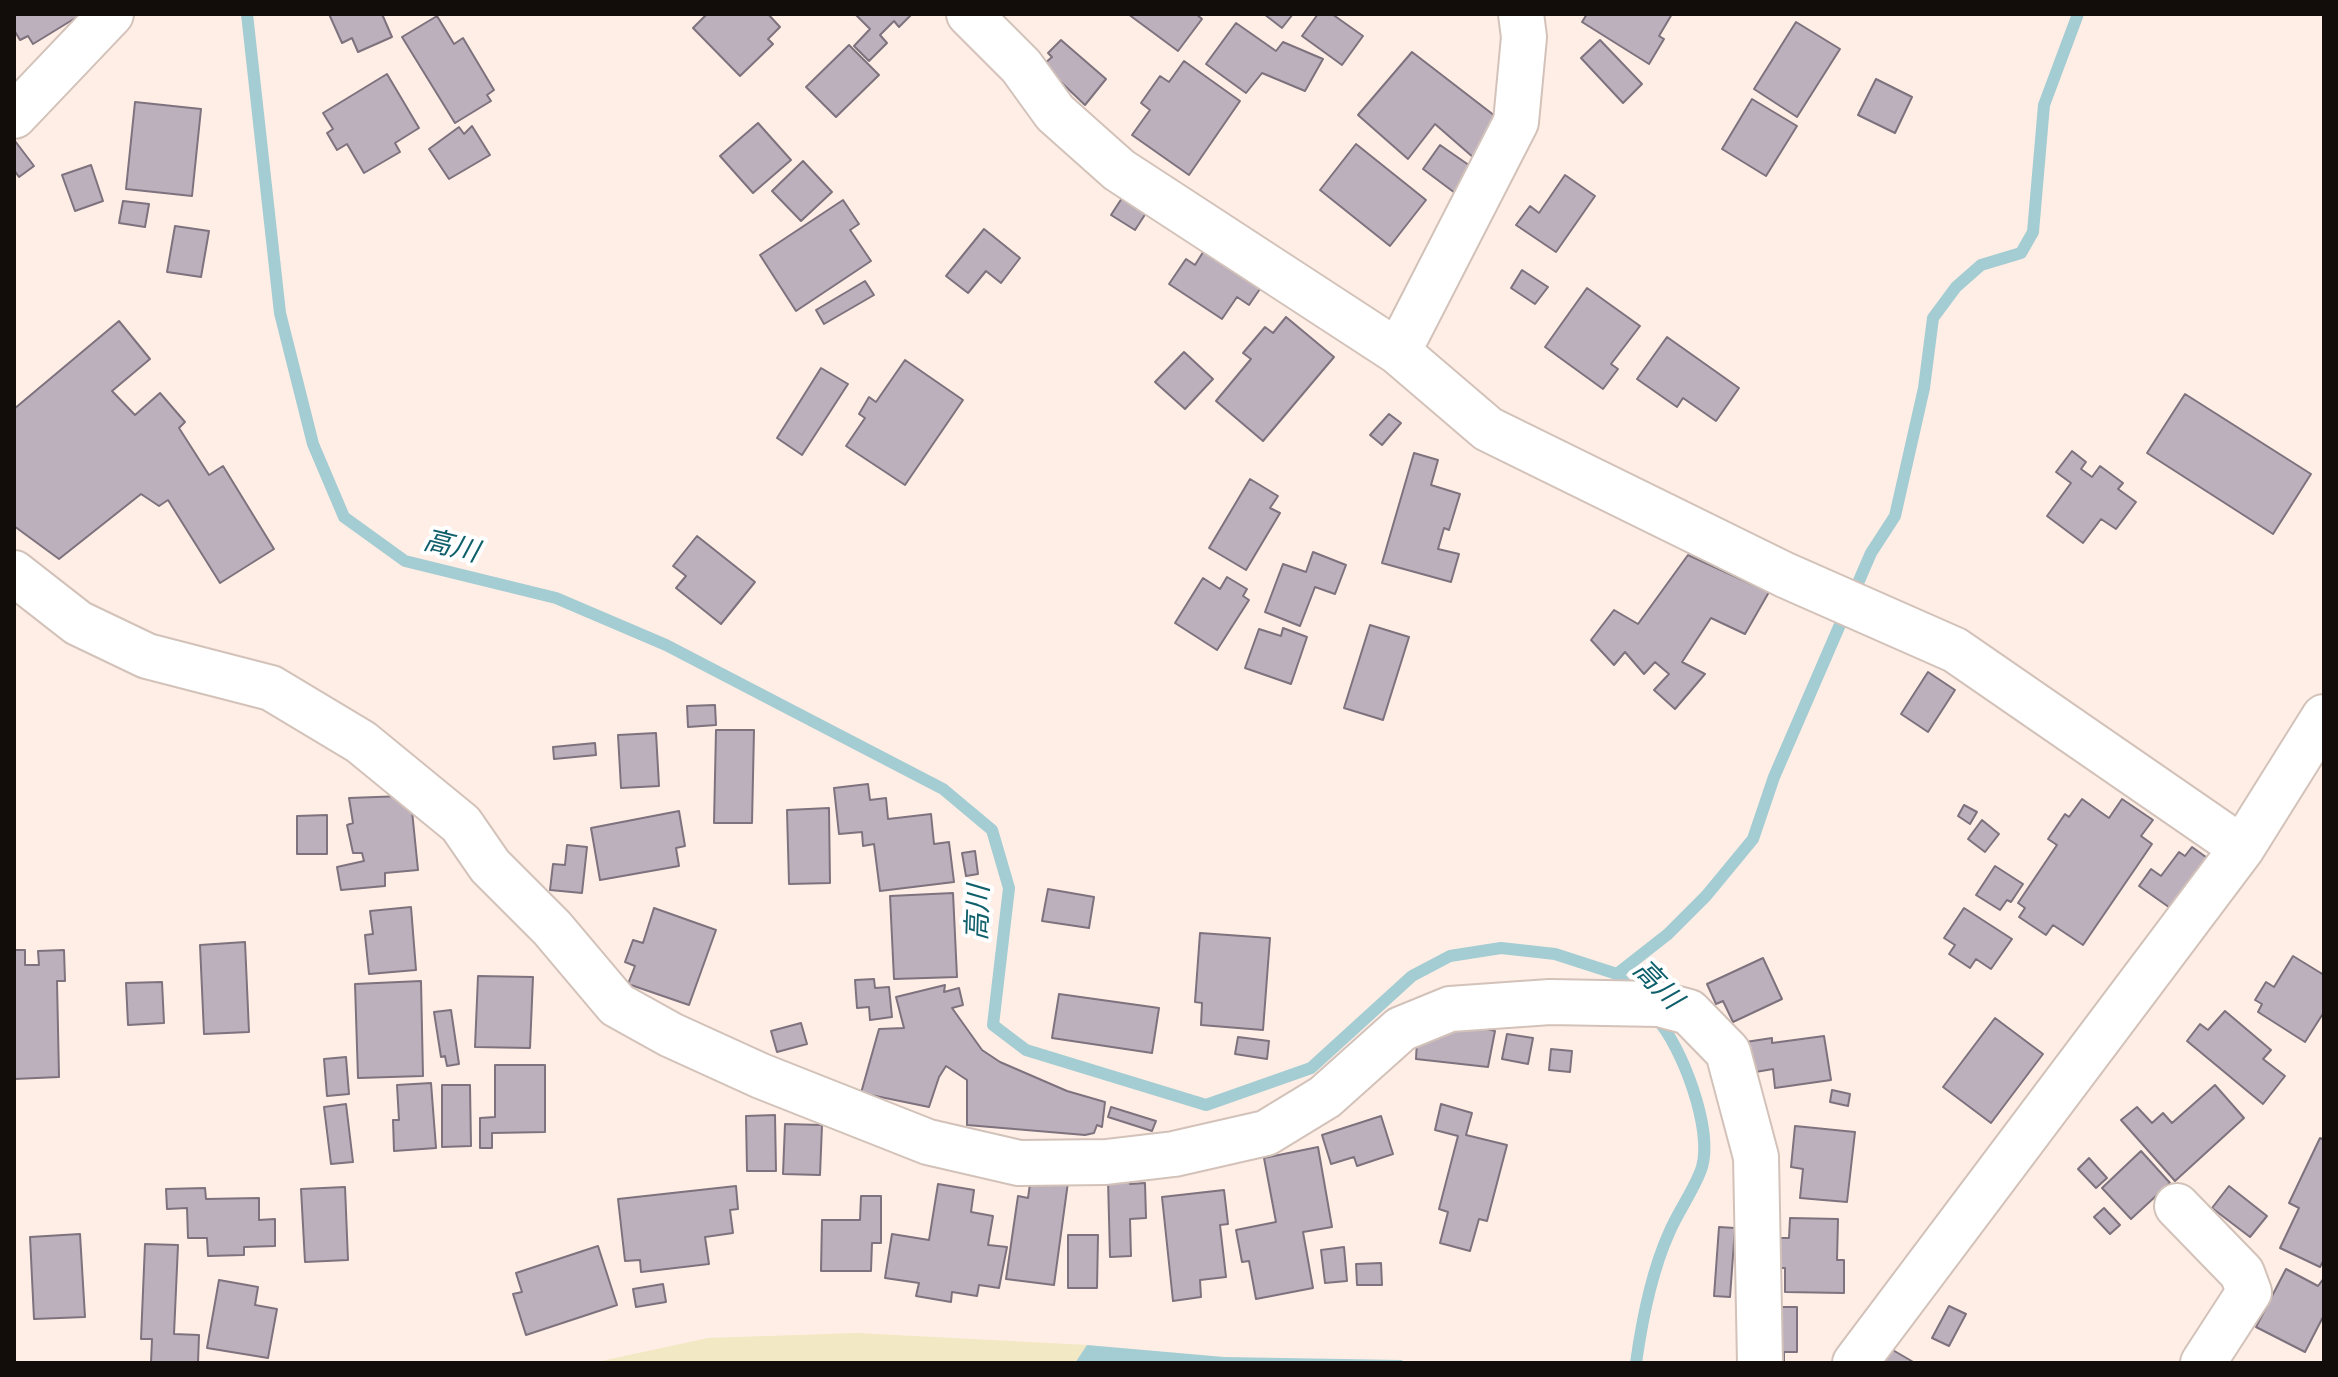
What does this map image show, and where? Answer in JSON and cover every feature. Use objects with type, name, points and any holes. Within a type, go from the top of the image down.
[{"type":"street","points":[[14,116],[111,14]]},
{"type":"street","points":[[969,14],[1021,66],[1055,113],[1119,170],[1398,352],[1488,429],[1785,575],[1955,650],[2242,848]]},
{"type":"street","points":[[1398,352],[1516,122],[1524,37],[1521,14]]},
{"type":"street","points":[[14,573],[78,623],[147,656],[271,688],[361,742],[461,824],[490,866],[552,928],[617,1005],[671,1035],[761,1076],[928,1142],[1019,1163],[1106,1162],[1174,1154],[1266,1133],[1325,1097],[1401,1029],[1450,1009],[1550,1002],[1647,1004],[1689,1012],[1728,1052],[1756,1157],[1760,1363]]},
{"type":"street","points":[[1855,1363],[2242,848],[2324,717]]},
{"type":"street","points":[[2177,1206],[2242,1273],[2249,1292],[2203,1363]]},
{"type":"sand","points":[[857,1333],[1087,1345],[1075,1363],[592,1363],[708,1338]]},
{"type":"water","points":[[1087,1345],[1224,1357],[1402,1360],[1404,1363],[1075,1363]]},
{"type":"building","points":[[14,14],[82,14],[33,44],[28,36],[20,40],[14,30]]},
{"type":"building","points":[[329,14],[382,14],[392,37],[358,52],[352,38],[342,43]]},
{"type":"building","points":[[707,14],[768,14],[780,27],[768,39],[773,44],[740,76],[693,28]]},
{"type":"building","points":[[855,14],[912,14],[899,27],[894,21],[880,35],[887,43],[869,61],[854,46],[870,29]]},
{"type":"building","points":[[1128,14],[1196,14],[1202,19],[1178,51]]},
{"type":"building","points":[[1264,14],[1293,14],[1282,28]]},
{"type":"building","points":[[1318,14],[1332,14],[1363,36],[1342,65],[1302,36]]},
{"type":"building","points":[[1587,14],[1672,14],[1659,36],[1664,39],[1649,64],[1582,22]]},
{"type":"building","points":[[437,16],[454,44],[463,38],[494,90],[487,95],[491,101],[455,123],[402,37]]},
{"type":"building","points":[[1796,22],[1840,49],[1797,117],[1754,89]]},
{"type":"building","points":[[1236,23],[1276,51],[1283,42],[1323,59],[1305,91],[1262,73],[1246,93],[1206,64]]},
{"type":"building","points":[[1061,40],[1106,79],[1085,105],[1043,65],[1052,57],[1048,53]]},
{"type":"building","points":[[1600,40],[1642,84],[1623,103],[1581,58]]},
{"type":"building","points":[[849,45],[879,75],[836,117],[806,87]]},
{"type":"building","points":[[1412,52],[1495,116],[1474,158],[1435,124],[1408,159],[1358,115]]},
{"type":"building","points":[[1184,61],[1240,101],[1189,175],[1132,135],[1150,110],[1141,103],[1160,76],[1169,82]]},
{"type":"building","points":[[387,74],[419,128],[395,143],[400,152],[364,173],[347,144],[337,150],[327,133],[333,129],[323,113]]},
{"type":"building","points":[[1876,79],[1912,97],[1895,133],[1858,115]]},
{"type":"building","points":[[1752,99],[1797,126],[1766,176],[1722,149]]},
{"type":"building","points":[[135,102],[201,109],[192,196],[126,189]]},
{"type":"building","points":[[758,123],[791,160],[753,193],[720,156]]},
{"type":"building","points":[[472,126],[490,155],[449,179],[429,149],[459,127],[464,134]]},
{"type":"building","points":[[15,141],[34,166],[19,177],[14,170]]},
{"type":"building","points":[[1356,144],[1426,200],[1390,246],[1320,190]]},
{"type":"building","points":[[1440,145],[1473,168],[1455,193],[1423,169]]},
{"type":"building","points":[[803,161],[832,192],[801,221],[772,191]]},
{"type":"building","points":[[91,165],[103,201],[75,211],[62,175]]},
{"type":"building","points":[[1565,175],[1595,196],[1556,252],[1516,225],[1530,206],[1539,213]]},
{"type":"building","points":[[1122,198],[1146,213],[1135,230],[1111,215]]},
{"type":"building","points":[[843,200],[859,224],[850,230],[871,261],[796,311],[760,255]]},
{"type":"building","points":[[123,201],[149,204],[145,227],[119,223]]},
{"type":"building","points":[[175,226],[209,231],[201,277],[167,272]]},
{"type":"building","points":[[984,229],[1020,258],[1001,283],[986,271],[968,293],[946,276]]},
{"type":"building","points":[[1205,249],[1262,286],[1249,305],[1237,297],[1222,319],[1169,284],[1186,259],[1195,265]]},
{"type":"building","points":[[1522,270],[1548,287],[1535,304],[1511,288]]},
{"type":"building","points":[[865,281],[874,295],[824,324],[816,310]]},
{"type":"building","points":[[1587,288],[1640,326],[1611,364],[1618,369],[1603,389],[1545,347]]},
{"type":"building","points":[[1286,317],[1334,357],[1263,441],[1216,401],[1251,359],[1243,353],[1265,327],[1273,333]]},
{"type":"building","points":[[119,321],[150,359],[112,391],[135,415],[160,393],[185,422],[179,428],[209,475],[223,466],[274,549],[220,583],[168,500],[159,506],[141,494],[59,559],[14,526],[14,409]]},
{"type":"building","points":[[1667,337],[1739,388],[1716,421],[1683,398],[1677,407],[1637,379]]},
{"type":"building","points":[[1184,352],[1213,379],[1185,409],[1155,382]]},
{"type":"building","points":[[905,360],[963,400],[905,485],[846,446],[865,418],[859,414],[869,397],[876,402]]},
{"type":"building","points":[[821,368],[848,384],[802,455],[777,438]]},
{"type":"building","points":[[2185,394],[2311,474],[2273,534],[2147,453]]},
{"type":"building","points":[[1389,414],[1401,423],[1382,445],[1370,435]]},
{"type":"building","points":[[2072,451],[2086,462],[2081,469],[2092,477],[2100,466],[2123,483],[2118,489],[2136,502],[2116,529],[2101,519],[2083,543],[2047,516],[2071,483],[2056,472]]},
{"type":"building","points":[[1414,453],[1438,460],[1431,485],[1460,494],[1449,530],[1444,528],[1438,549],[1459,554],[1451,582],[1382,563]]},
{"type":"building","points":[[1250,479],[1278,496],[1270,508],[1280,513],[1246,570],[1209,548]]},
{"type":"building","points":[[697,536],[755,582],[721,624],[676,588],[686,576],[673,566]]},
{"type":"building","points":[[1313,552],[1346,565],[1335,594],[1315,587],[1300,626],[1265,612],[1283,564],[1306,572]]},
{"type":"building","points":[[1688,555],[1769,592],[1745,634],[1711,618],[1682,662],[1705,674],[1675,709],[1654,690],[1669,674],[1655,662],[1644,674],[1625,652],[1614,665],[1591,640],[1614,610],[1638,624]]},
{"type":"building","points":[[1227,577],[1247,589],[1243,596],[1249,600],[1217,650],[1175,623],[1203,578],[1220,589]]},
{"type":"building","points":[[1370,625],[1409,637],[1383,720],[1344,708]]},
{"type":"building","points":[[1283,628],[1307,637],[1291,684],[1245,668],[1259,629],[1281,636]]},
{"type":"building","points":[[1928,672],[1955,690],[1928,732],[1901,714]]},
{"type":"building","points":[[715,705],[716,725],[688,727],[687,706]]},
{"type":"building","points":[[716,730],[754,730],[752,823],[714,823]]},
{"type":"building","points":[[656,733],[659,786],[621,788],[618,735]]},
{"type":"building","points":[[595,743],[596,755],[554,759],[553,747]]},
{"type":"building","points":[[868,784],[870,800],[886,798],[888,819],[931,814],[934,844],[949,842],[954,882],[880,891],[874,844],[863,846],[862,832],[839,834],[834,788]]},
{"type":"building","points":[[404,796],[411,801],[418,870],[385,873],[385,886],[341,890],[337,867],[364,861],[362,853],[353,853],[347,825],[353,823],[349,798]]},
{"type":"building","points":[[2082,799],[2109,818],[2122,799],[2153,820],[2141,836],[2152,844],[2083,945],[2053,925],[2046,935],[2019,917],[2025,908],[2018,903],[2057,845],[2048,839],[2065,814],[2069,817]]},
{"type":"building","points":[[1964,805],[1977,812],[1970,824],[1958,816]]},
{"type":"building","points":[[829,808],[830,883],[789,884],[787,810]]},
{"type":"building","points":[[679,811],[685,846],[676,848],[679,866],[600,880],[591,828]]},
{"type":"building","points":[[327,815],[327,854],[297,854],[297,816]]},
{"type":"building","points":[[1982,820],[1999,834],[1985,852],[1968,839]]},
{"type":"building","points":[[567,845],[587,847],[582,893],[550,890],[553,864],[565,865]]},
{"type":"building","points":[[2192,847],[2210,860],[2173,910],[2139,886],[2151,869],[2161,876],[2179,852],[2185,856]]},
{"type":"building","points":[[975,851],[978,874],[966,876],[962,853]]},
{"type":"building","points":[[1995,866],[2023,884],[2011,902],[2007,900],[2000,910],[1976,895]]},
{"type":"building","points":[[1048,889],[1094,897],[1089,928],[1042,921]]},
{"type":"building","points":[[953,893],[957,977],[894,979],[890,896]]},
{"type":"building","points":[[411,907],[416,970],[369,974],[365,935],[373,934],[370,911]]},
{"type":"building","points":[[654,908],[716,930],[689,1005],[628,984],[635,966],[625,962],[633,940],[643,943]]},
{"type":"building","points":[[1964,908],[2012,939],[1991,969],[1976,959],[1970,968],[1949,954],[1955,945],[1944,938]]},
{"type":"building","points":[[1200,933],[1270,938],[1263,1030],[1201,1025],[1202,1003],[1195,1002]]},
{"type":"building","points":[[245,942],[249,1032],[204,1034],[200,945]]},
{"type":"building","points":[[14,950],[25,950],[25,965],[39,965],[38,951],[64,950],[65,981],[57,981],[59,1077],[14,1079]]},
{"type":"building","points":[[2293,956],[2324,975],[2324,1012],[2305,1042],[2258,1012],[2262,1004],[2255,1000],[2266,982],[2274,987]]},
{"type":"building","points":[[1763,958],[1782,999],[1733,1022],[1723,1001],[1716,1004],[1707,984]]},
{"type":"building","points":[[478,976],[533,977],[530,1048],[475,1047]]},
{"type":"building","points":[[874,979],[875,988],[889,987],[892,1017],[870,1020],[869,1007],[857,1008],[855,980]]},
{"type":"building","points":[[421,981],[423,1076],[358,1078],[355,984]]},
{"type":"building","points":[[162,982],[164,1023],[128,1025],[126,983]]},
{"type":"building","points":[[945,985],[944,992],[959,988],[963,1005],[952,1008],[982,1050],[1000,1062],[1067,1091],[1105,1102],[1102,1127],[1097,1125],[1094,1133],[1085,1135],[967,1125],[967,1080],[946,1066],[929,1107],[861,1093],[879,1029],[904,1028],[896,997]]},
{"type":"building","points":[[1059,994],[1159,1008],[1152,1053],[1052,1038]]},
{"type":"building","points":[[451,1010],[459,1064],[447,1066],[445,1056],[441,1057],[434,1012]]},
{"type":"building","points":[[2225,1011],[2271,1050],[2263,1059],[2285,1076],[2263,1104],[2187,1041],[2200,1024],[2208,1030]]},
{"type":"building","points":[[1995,1018],[2043,1054],[1991,1123],[1943,1087]]},
{"type":"building","points":[[1453,1021],[1495,1031],[1488,1067],[1416,1059],[1417,1040]]},
{"type":"building","points":[[801,1023],[807,1044],[777,1052],[771,1031]]},
{"type":"building","points":[[1507,1034],[1533,1038],[1528,1064],[1502,1059]]},
{"type":"building","points":[[1824,1036],[1831,1080],[1775,1088],[1773,1069],[1744,1074],[1739,1043],[1772,1038],[1772,1043]]},
{"type":"building","points":[[1238,1037],[1269,1041],[1267,1059],[1235,1054]]},
{"type":"building","points":[[1551,1049],[1572,1051],[1570,1072],[1549,1070]]},
{"type":"building","points":[[346,1057],[349,1094],[327,1096],[324,1059]]},
{"type":"building","points":[[495,1065],[545,1065],[545,1132],[492,1133],[492,1148],[480,1148],[480,1118],[495,1117]]},
{"type":"building","points":[[431,1083],[436,1148],[394,1151],[393,1120],[399,1120],[397,1085]]},
{"type":"building","points":[[442,1085],[470,1085],[471,1146],[442,1147]]},
{"type":"building","points":[[2215,1085],[2244,1118],[2175,1181],[2121,1120],[2137,1107],[2152,1123],[2163,1113],[2172,1123]]},
{"type":"building","points":[[1832,1090],[1850,1094],[1848,1106],[1830,1102]]},
{"type":"building","points":[[346,1104],[353,1162],[331,1164],[324,1107]]},
{"type":"building","points":[[1441,1104],[1472,1113],[1466,1135],[1507,1145],[1487,1221],[1479,1219],[1470,1251],[1440,1243],[1448,1212],[1439,1209],[1458,1136],[1435,1130]]},
{"type":"building","points":[[1111,1107],[1156,1121],[1152,1131],[1108,1117]]},
{"type":"building","points":[[775,1115],[776,1171],[747,1171],[746,1116]]},
{"type":"building","points":[[1381,1116],[1393,1154],[1357,1166],[1354,1157],[1331,1164],[1322,1135]]},
{"type":"building","points":[[785,1124],[822,1125],[820,1175],[783,1174]]},
{"type":"building","points":[[1795,1126],[1855,1132],[1847,1202],[1800,1198],[1803,1169],[1791,1167]]},
{"type":"building","points":[[2320,1138],[2324,1140],[2324,1259],[2320,1267],[2280,1248],[2299,1208],[2289,1203]]},
{"type":"building","points":[[1318,1147],[1332,1227],[1303,1232],[1313,1288],[1256,1299],[1249,1261],[1242,1262],[1236,1230],[1276,1222],[1264,1158]]},
{"type":"building","points":[[2141,1151],[2170,1183],[2131,1219],[2102,1188]]},
{"type":"building","points":[[2089,1158],[2107,1178],[2096,1188],[2078,1169]]},
{"type":"building","points":[[1031,1177],[1068,1182],[1054,1285],[1006,1279],[1018,1196],[1028,1198]]},
{"type":"building","points":[[1108,1179],[1129,1179],[1130,1184],[1145,1183],[1146,1218],[1130,1219],[1131,1256],[1110,1257]]},
{"type":"building","points":[[938,1184],[974,1190],[971,1212],[993,1216],[988,1245],[1007,1247],[999,1288],[979,1285],[977,1296],[952,1292],[951,1302],[916,1296],[919,1283],[885,1278],[892,1234],[929,1240]]},
{"type":"building","points":[[736,1186],[738,1209],[730,1210],[733,1233],[705,1237],[709,1264],[641,1272],[640,1260],[625,1261],[618,1199]]},
{"type":"building","points":[[2229,1186],[2267,1216],[2250,1237],[2212,1208]]},
{"type":"building","points":[[345,1187],[348,1260],[305,1262],[301,1189]]},
{"type":"building","points":[[205,1188],[206,1199],[259,1198],[259,1220],[275,1219],[275,1246],[244,1247],[244,1255],[208,1256],[207,1238],[188,1238],[187,1208],[167,1209],[166,1189]]},
{"type":"building","points":[[1224,1190],[1228,1224],[1220,1225],[1226,1277],[1200,1280],[1201,1297],[1173,1301],[1162,1197]]},
{"type":"building","points":[[861,1196],[881,1196],[881,1243],[872,1243],[871,1271],[821,1271],[822,1220],[860,1220]]},
{"type":"building","points":[[2104,1208],[2120,1225],[2110,1234],[2094,1217]]},
{"type":"building","points":[[1790,1218],[1838,1219],[1837,1260],[1844,1260],[1844,1293],[1785,1292],[1785,1268],[1778,1268],[1779,1238],[1789,1238]]},
{"type":"building","points":[[1719,1227],[1735,1228],[1730,1297],[1714,1296]]},
{"type":"building","points":[[80,1234],[85,1317],[34,1319],[30,1237]]},
{"type":"building","points":[[1068,1235],[1098,1235],[1097,1288],[1068,1288]]},
{"type":"building","points":[[145,1244],[178,1245],[174,1334],[199,1335],[198,1363],[151,1363],[152,1339],[141,1339]]},
{"type":"building","points":[[598,1246],[617,1305],[526,1335],[513,1294],[522,1292],[516,1273]]},
{"type":"building","points":[[1344,1247],[1347,1281],[1325,1283],[1321,1250]]},
{"type":"building","points":[[1381,1263],[1382,1285],[1357,1285],[1356,1264]]},
{"type":"building","points":[[2286,1269],[2318,1286],[2324,1278],[2324,1315],[2305,1352],[2256,1327]]},
{"type":"building","points":[[219,1280],[258,1287],[255,1305],[277,1309],[268,1358],[207,1348]]},
{"type":"building","points":[[663,1284],[666,1302],[636,1307],[633,1289]]},
{"type":"building","points":[[1949,1306],[1966,1314],[1949,1346],[1932,1338]]},
{"type":"building","points":[[1774,1307],[1797,1307],[1797,1352],[1784,1352],[1784,1363],[1774,1363]]},
{"type":"building","points":[[1891,1349],[1915,1363],[1883,1363]]},
{"type":"waterway","name":"高川","points":[[247,14],[280,313],[313,444],[344,517],[405,561],[556,598],[666,645],[943,789],[992,830],[1009,888],[993,1025],[1026,1050],[1206,1105],[1311,1068],[1412,976],[1450,956],[1501,948],[1555,954],[1617,974],[1633,992]]},
{"type":"waterway","points":[[1617,974],[1668,934],[1706,896],[1753,839],[1774,777],[1871,553],[1895,516],[1924,388],[1933,318],[1956,287],[1981,265],[2021,253],[2033,232],[2044,105],[2078,14]]},
{"type":"waterway","name":"高川","points":[[1636,1363],[1657,1264],[1699,1175],[1704,1151],[1693,1089],[1676,1048],[1656,1018]]}]
